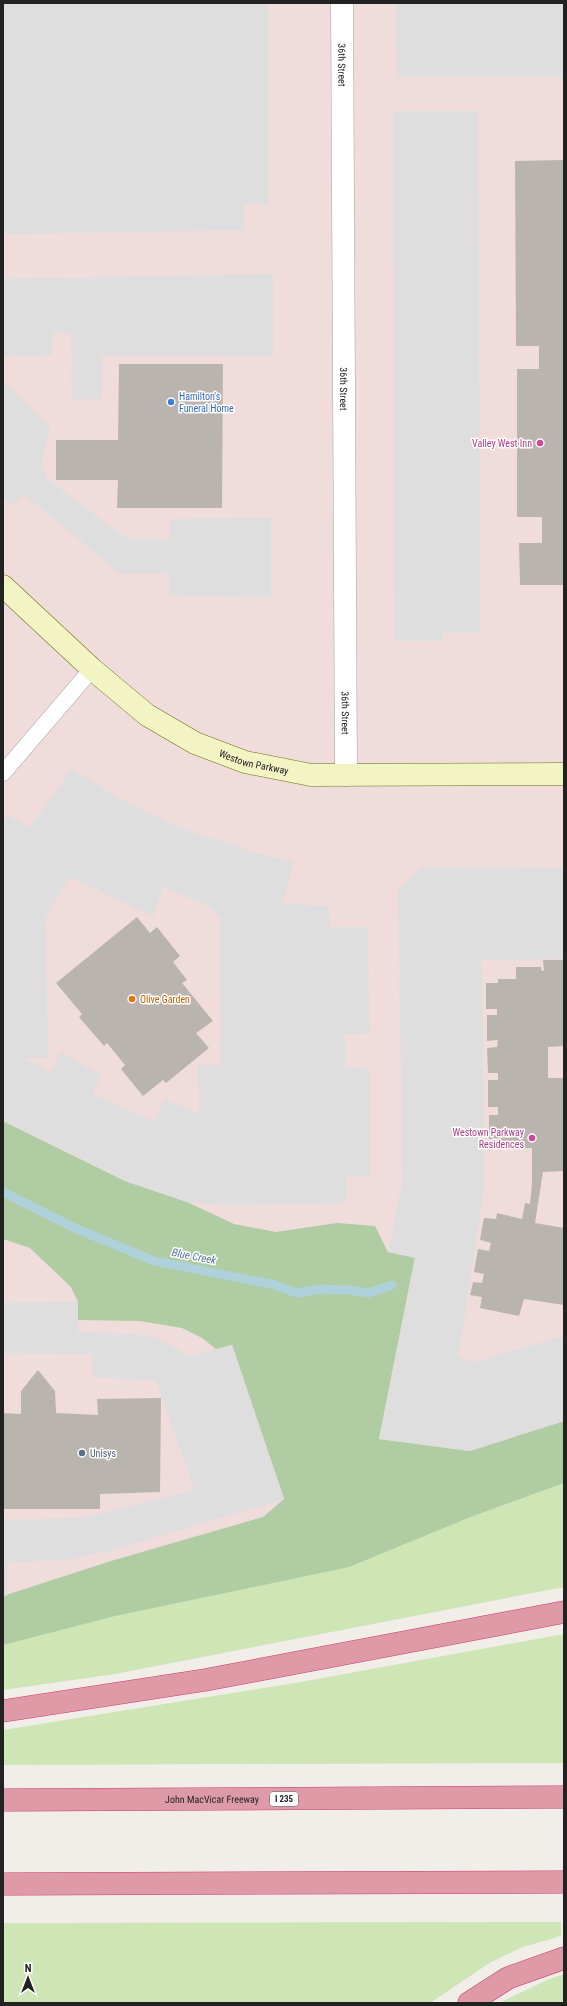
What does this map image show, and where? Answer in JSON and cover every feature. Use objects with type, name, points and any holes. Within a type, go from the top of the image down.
[{"type":"highway","points":[[3,1711],[205,1680],[564,1612]]},
{"type":"highway","name":"John MacVicar Freeway","points":[[3,1800],[564,1797]]},
{"type":"highway","points":[[3,1884],[564,1882]]},
{"type":"highway","points":[[469,2003],[508,1978],[564,1958]]},
{"type":"street","name":"36th Street","points":[[342,3],[346,775]]},
{"type":"street","name":"Westown Parkway","points":[[3,586],[92,670],[147,715],[195,743],[245,762],[311,775],[564,774]]},
{"type":"lane","points":[[3,773],[92,670]]},
{"type":"shaded area","points":[[3,3],[564,3],[564,1433],[3,1609]]},
{"type":"shaded area","points":[[3,3],[268,3],[268,205],[244,205],[244,230],[3,234]]},
{"type":"shaded area","points":[[396,3],[564,3],[564,77],[397,77]]},
{"type":"shaded area","points":[[393,111],[478,111],[480,633],[443,633],[442,641],[395,641]]},
{"type":"shaded area","points":[[273,274],[273,356],[102,356],[101,399],[72,399],[71,333],[53,333],[52,355],[3,357],[3,279]]},
{"type":"shaded area","points":[[3,381],[50,427],[41,463],[47,479],[127,539],[170,539],[170,519],[271,518],[271,597],[169,595],[169,573],[121,574],[24,494],[11,505],[3,497]]},
{"type":"shaded area","points":[[72,769],[122,800],[183,829],[256,853],[294,862],[282,903],[329,907],[329,927],[367,927],[370,1033],[345,1034],[345,1068],[370,1069],[370,1176],[347,1177],[346,1203],[219,1205],[187,1202],[125,1181],[3,1121],[3,823],[8,815],[29,828]],"holes":[[[70,877],[153,916],[163,887],[209,906],[220,917],[221,1065],[198,1065],[199,1114],[164,1099],[154,1121],[92,1094],[102,1076],[61,1052],[50,1072],[23,1058],[48,1058],[45,919]]]},
{"type":"shaded area","points":[[421,867],[564,868],[564,959],[482,960],[484,1189],[458,1357],[475,1362],[564,1336],[564,1421],[470,1451],[379,1439],[415,1258],[388,1252],[403,1181],[398,890]]},
{"type":"shaded area","points":[[78,1302],[78,1332],[135,1334],[155,1338],[172,1345],[188,1357],[232,1345],[284,1499],[113,1550],[68,1559],[7,1563],[7,1596],[3,1596],[3,1520],[81,1518],[195,1490],[156,1380],[93,1378],[92,1354],[3,1353],[3,1303]]},
{"type":"green space","points":[[3,1121],[125,1181],[187,1202],[234,1224],[276,1232],[337,1223],[375,1226],[388,1252],[415,1257],[379,1439],[470,1451],[564,1421],[564,1483],[468,1518],[349,1567],[115,1616],[3,1645],[3,1596],[111,1561],[263,1517],[284,1499],[232,1345],[216,1349],[202,1338],[182,1328],[140,1321],[78,1320],[78,1302],[71,1287],[30,1248],[3,1239]]},
{"type":"green space","points":[[564,1483],[564,1587],[115,1674],[3,1690],[3,1645],[468,1518]]},
{"type":"green space","points":[[564,1634],[564,1763],[3,1765],[3,1730],[295,1683]]},
{"type":"green space","points":[[561,1922],[561,1936],[523,1947],[491,1962],[430,2003],[3,2003],[3,1923]]},
{"type":"green space","points":[[564,1974],[564,2003],[499,2003],[547,1980]]},
{"type":"building","name":"Valley West Inn","points":[[564,160],[564,585],[520,585],[519,543],[542,543],[542,517],[517,517],[517,369],[539,369],[539,346],[516,346],[515,161]]},
{"type":"building","name":"Hamilton's Funeral Home","points":[[119,364],[223,364],[222,508],[117,508],[118,480],[56,480],[56,440],[118,440]]},
{"type":"building","name":"Olive Garden","points":[[137,917],[150,933],[157,927],[180,956],[173,962],[187,980],[182,983],[213,1021],[196,1033],[209,1048],[166,1083],[163,1080],[143,1096],[121,1069],[125,1065],[107,1043],[104,1046],[79,1017],[82,1014],[56,983]]},
{"type":"building","name":"Westown Parkway Residences","points":[[543,960],[564,960],[564,1046],[548,1047],[548,1078],[564,1078],[564,1171],[543,1172],[535,1223],[564,1228],[564,1305],[524,1299],[519,1316],[480,1308],[482,1297],[470,1295],[473,1282],[482,1283],[484,1274],[474,1272],[478,1249],[489,1251],[491,1243],[480,1240],[484,1218],[496,1219],[497,1213],[522,1219],[525,1203],[530,1204],[532,1184],[532,1148],[500,1148],[501,1138],[489,1139],[489,1115],[498,1115],[498,1107],[488,1107],[488,1080],[498,1080],[498,1073],[488,1073],[487,1048],[497,1047],[498,1040],[487,1041],[487,1015],[497,1015],[497,1009],[486,1009],[486,983],[498,983],[498,979],[516,979],[516,967],[541,967],[541,970],[544,971]]},
{"type":"building","name":"Unisys","points":[[38,1370],[55,1391],[56,1413],[98,1415],[97,1399],[161,1398],[160,1492],[100,1494],[100,1509],[3,1509],[3,1413],[21,1414],[21,1391]]},
{"type":"waterway","name":"Blue Creek","points":[[3,1192],[75,1228],[154,1261],[275,1285],[297,1293],[321,1289],[349,1290],[368,1293],[392,1285]]},
{"type":"place","name":"Hamilton's Funeral Home","points":[[171,402]]},
{"type":"place","name":"Valley West Inn","points":[[540,443]]},
{"type":"place","name":"Olive Garden","points":[[132,999]]},
{"type":"place","name":"Westown Parkway Residences","points":[[532,1138]]},
{"type":"place","name":"Unisys","points":[[82,1453]]}]
